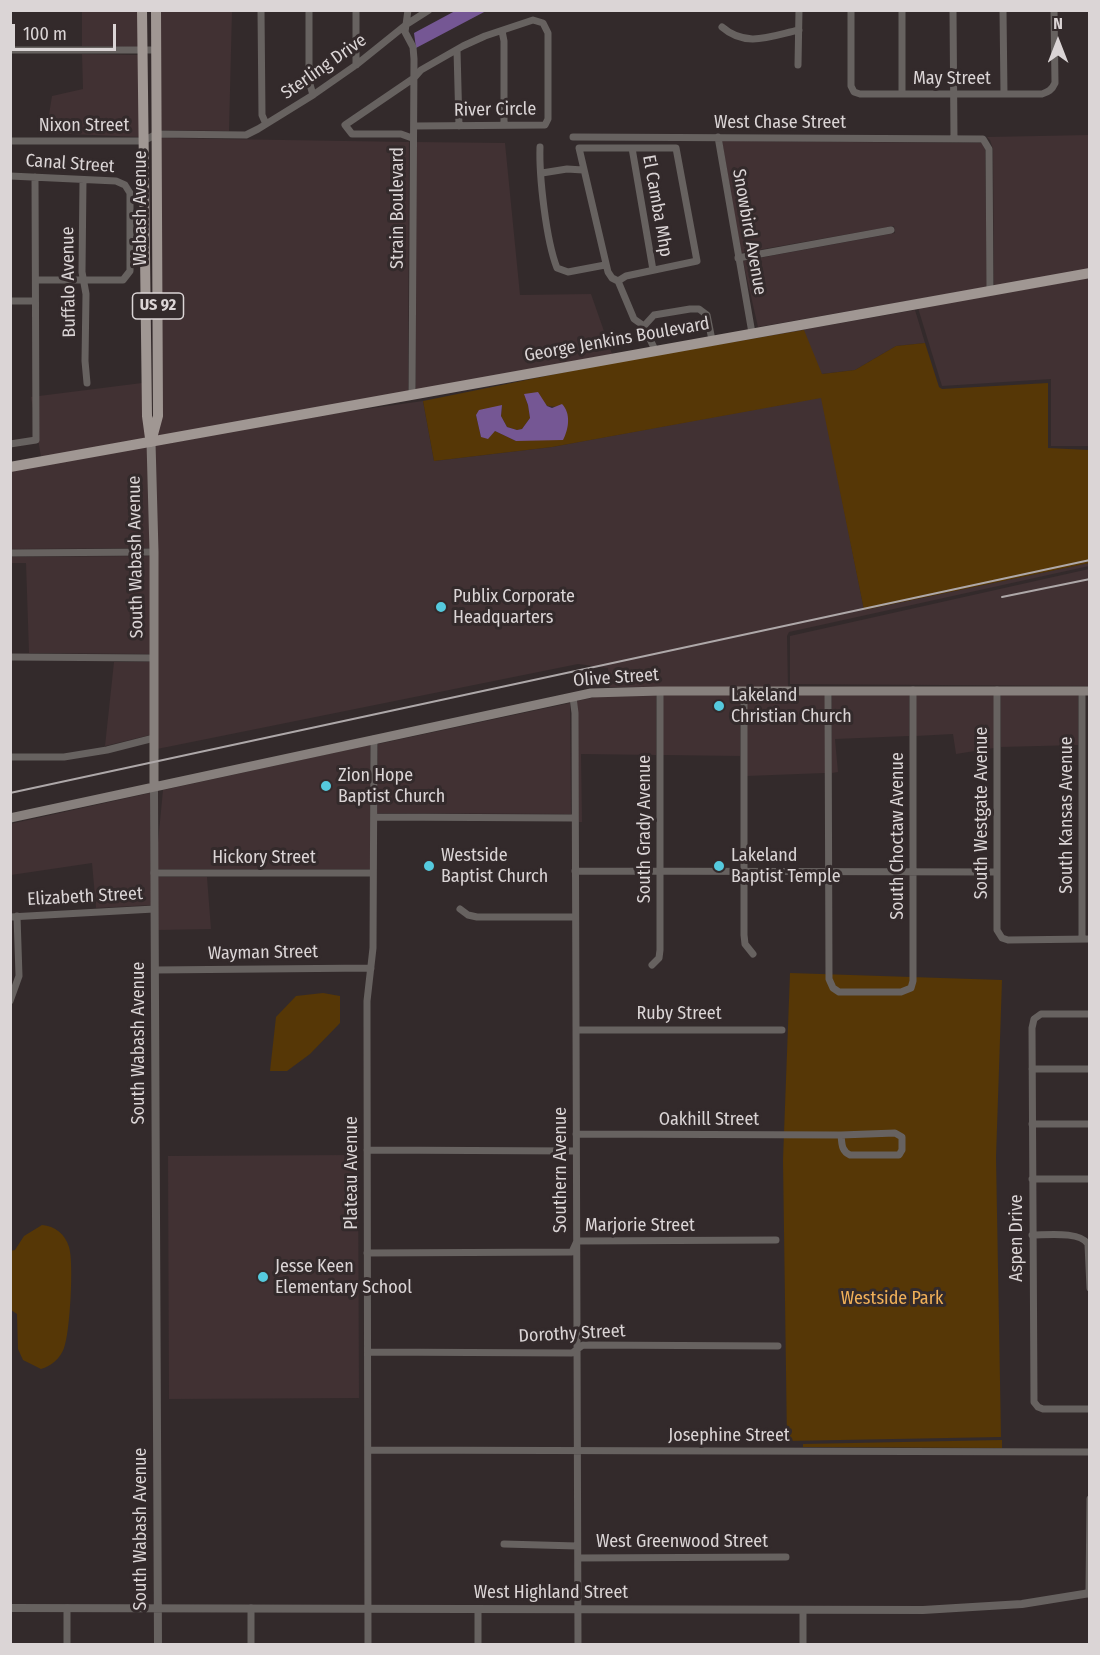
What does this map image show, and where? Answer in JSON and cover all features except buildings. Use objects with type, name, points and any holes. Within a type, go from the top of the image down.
[{"type":"main road","name":"Wabash Avenue","points":[[142,10],[143,243],[147,416],[151,442]]},
{"type":"main road","name":"Wabash Avenue","points":[[151,442],[158,416],[156,10]]},
{"type":"main road","points":[[143,243],[157,243]]},
{"type":"main road","name":"George Jenkins Boulevard","points":[[10,467],[1089,273]]},
{"type":"main road","name":"South Wabash Avenue","points":[[151,442],[154,552],[154,786]]},
{"type":"main road","name":"Olive Street","points":[[10,818],[573,696],[609,691],[1086,691]]},
{"type":"street","points":[[261,10],[262,115],[267,124]]},
{"type":"street","points":[[309,10],[309,81],[313,94]]},
{"type":"street","points":[[356,10],[356,65]]},
{"type":"street","name":"Strain Boulevard","points":[[408,10],[405,32],[413,47],[414,78],[412,394]]},
{"type":"street","name":"Sterling Drive","points":[[157,134],[246,135],[267,124],[356,65],[407,24],[429,10]]},
{"type":"street","points":[[798,65],[799,10]]},
{"type":"street","name":"May Street","points":[[851,10],[851,86],[860,94],[1042,94],[1051,89],[1055,83],[1054,10]]},
{"type":"street","points":[[902,10],[902,94]]},
{"type":"street","points":[[953,10],[954,138]]},
{"type":"street","points":[[1003,10],[1004,94]]},
{"type":"street","name":"River Circle","points":[[412,138],[401,134],[352,134],[345,125],[414,78],[421,70],[457,50],[485,36],[538,20],[543,23],[548,33],[548,122],[540,126],[414,126]]},
{"type":"street","points":[[722,27],[732,36],[741,38],[769,38],[799,30]]},
{"type":"street","points":[[502,31],[504,125]]},
{"type":"street","points":[[10,50],[156,50]]},
{"type":"street","points":[[457,50],[459,126]]},
{"type":"street","name":"Nixon Street","points":[[10,141],[143,141],[157,134]]},
{"type":"street","name":"West Chase Street","points":[[573,137],[979,138],[986,141],[989,149],[990,291]]},
{"type":"street","name":"Snowbird Avenue","points":[[718,137],[752,333]]},
{"type":"street","points":[[540,147],[545,211],[557,268],[568,272],[605,265]]},
{"type":"street","points":[[632,148],[579,148],[605,265],[612,278],[618,281],[634,319],[644,326],[655,350]]},
{"type":"street","name":"El Camba Mhp","points":[[632,148],[676,148],[698,261],[653,270],[632,148]]},
{"type":"street","points":[[542,173],[567,169],[583,170]]},
{"type":"street","name":"Canal Street","points":[[10,176],[116,181],[126,186],[130,194],[130,271],[123,280],[83,280]]},
{"type":"street","points":[[10,444],[36,440],[35,177]]},
{"type":"street","name":"Buffalo Avenue","points":[[82,180],[87,383]]},
{"type":"street","points":[[738,258],[891,230]]},
{"type":"street","points":[[618,281],[626,276],[653,270]]},
{"type":"street","points":[[36,280],[83,280]]},
{"type":"street","points":[[10,301],[35,301]]},
{"type":"street","points":[[644,326],[654,315],[695,308],[707,315],[712,340]]},
{"type":"street","points":[[10,554],[154,552]]},
{"type":"street","points":[[10,657],[154,658]]},
{"type":"street","name":"South Choctaw Avenue","points":[[828,872],[829,975],[833,988],[839,992],[901,992],[911,988],[913,981],[913,690]]},
{"type":"street","name":"South Westgate Avenue","points":[[998,690],[997,930],[1000,936],[1008,940],[1086,939]]},
{"type":"street","name":"South Grady Avenue","points":[[652,965],[658,958],[660,950],[660,691]]},
{"type":"street","points":[[744,691],[744,935],[745,944],[753,954]]},
{"type":"street","points":[[828,691],[828,872]]},
{"type":"street","name":"South Kansas Avenue","points":[[1086,691],[1086,939]]},
{"type":"street","name":"Southern Avenue","points":[[573,696],[576,871],[578,1644]]},
{"type":"street","points":[[10,758],[64,757],[107,750],[154,738]]},
{"type":"street","name":"Plateau Avenue","points":[[369,1644],[367,1001],[373,948],[374,739]]},
{"type":"street","name":"South Wabash Avenue","points":[[154,786],[158,1644]]},
{"type":"street","points":[[374,817],[575,818]]},
{"type":"street","points":[[576,871],[997,872]]},
{"type":"street","name":"Hickory Street","points":[[154,873],[373,873]]},
{"type":"street","name":"Elizabeth Street","points":[[14,916],[154,909]]},
{"type":"street","points":[[460,909],[468,915],[477,917],[576,917]]},
{"type":"street","points":[[10,1001],[18,976],[14,916]]},
{"type":"street","name":"Wayman Street","points":[[155,970],[371,968]]},
{"type":"street","name":"Aspen Drive","points":[[1089,1014],[1041,1014],[1036,1017],[1033,1022],[1032,1069],[1034,1402],[1043,1409],[1089,1409]]},
{"type":"street","name":"Ruby Street","points":[[576,1030],[782,1030]]},
{"type":"street","points":[[1032,1069],[1089,1069]]},
{"type":"street","points":[[1032,1124],[1089,1124]]},
{"type":"street","name":"Oakhill Street","points":[[576,1134],[898,1134],[902,1137],[902,1150],[899,1155],[850,1155],[842,1147],[841,1135]]},
{"type":"street","points":[[368,1150],[576,1150]]},
{"type":"street","points":[[1032,1179],[1089,1179]]},
{"type":"street","points":[[1032,1235],[1077,1236],[1086,1240],[1089,1288]]},
{"type":"street","name":"Marjorie Street","points":[[368,1252],[572,1252],[576,1241],[776,1240]]},
{"type":"street","name":"Dorothy Street","points":[[368,1352],[572,1353],[583,1345],[778,1346]]},
{"type":"street","name":"Josephine Street","points":[[368,1450],[1089,1452]]},
{"type":"street","points":[[1089,1499],[1089,1594]]},
{"type":"street","name":"West Greenwood Street","points":[[504,1544],[577,1546]]},
{"type":"street","name":"West Greenwood Street","points":[[578,1557],[786,1557]]},
{"type":"street","name":"West Highland Street","points":[[10,1608],[967,1609],[1089,1594]]},
{"type":"street","points":[[67,1608],[67,1644]]},
{"type":"street","points":[[251,1608],[251,1644]]},
{"type":"street","points":[[478,1609],[478,1644]]},
{"type":"street","points":[[803,1610],[803,1644]]},
{"type":"shaded area","points":[[70,11],[138,11],[139,47],[82,46],[82,12]]},
{"type":"shaded area","points":[[159,11],[232,11],[229,131],[160,130]]},
{"type":"shaded area","points":[[455,11],[486,11],[416,48],[414,33]]},
{"type":"shaded area","points":[[82,54],[139,55],[139,137],[46,133],[52,96],[83,89]]},
{"type":"shaded area","points":[[1089,135],[1089,269],[994,286],[993,149],[987,137]]},
{"type":"shaded area","points":[[160,138],[409,142],[408,391],[156,437]]},
{"type":"shaded area","points":[[722,141],[982,143],[985,149],[987,287],[758,327],[743,261],[895,233],[894,226],[741,253]]},
{"type":"shaded area","points":[[416,142],[505,143],[520,295],[591,294],[612,354],[416,390]]},
{"type":"shaded area","points":[[1089,278],[1089,446],[1051,446],[1051,379],[942,386],[918,308]]},
{"type":"shaded area","points":[[915,310],[925,343],[896,346],[855,370],[821,374],[761,337]]},
{"type":"shaded area","points":[[142,383],[147,438],[41,457],[31,397]]},
{"type":"shaded area","points":[[538,392],[547,406],[552,408],[562,404],[565,408],[568,421],[563,440],[516,441],[495,431],[488,439],[481,437],[476,415],[479,410],[502,405],[501,416],[507,427],[522,429],[530,418],[524,394]]},
{"type":"shaded area","points":[[822,397],[864,610],[1089,563],[1089,566],[789,632],[787,636],[788,687],[609,687],[608,668],[578,664],[157,749],[155,445],[302,418],[423,401],[434,461],[552,447]]},
{"type":"shaded area","points":[[148,446],[150,548],[11,549],[11,471]]},
{"type":"shaded area","points":[[150,556],[150,654],[29,653],[26,563],[11,563],[10,557]]},
{"type":"shaded area","points":[[1089,569],[1089,686],[790,684],[790,636]]},
{"type":"shaded area","points":[[114,662],[150,662],[150,735],[105,746]]},
{"type":"shaded area","points":[[909,694],[909,736],[835,739],[838,772],[832,773],[832,695]]},
{"type":"shaded area","points":[[916,694],[994,694],[994,748],[956,754],[953,734],[916,736]]},
{"type":"shaded area","points":[[1001,694],[1078,695],[1078,745],[1001,747]]},
{"type":"shaded area","points":[[656,695],[656,755],[581,754],[582,822],[579,822],[577,701],[600,696]]},
{"type":"shaded area","points":[[663,695],[740,695],[740,756],[663,755]]},
{"type":"shaded area","points":[[747,695],[825,695],[825,773],[747,776]]},
{"type":"shaded area","points":[[570,703],[571,814],[377,813],[378,744]]},
{"type":"shaded area","points":[[370,745],[370,869],[158,869],[163,790]]},
{"type":"shaded area","points":[[150,793],[151,905],[96,908],[92,863],[11,875],[10,824]]},
{"type":"shaded area","points":[[158,877],[207,877],[211,929],[158,930]]},
{"type":"shaded area","name":"Jesse Keen Elementary School","points":[[358,1155],[359,1398],[169,1399],[168,1156]]},
{"type":"green space","points":[[804,330],[822,374],[855,370],[896,346],[925,343],[939,387],[942,389],[1048,383],[1048,448],[1089,450],[1089,563],[864,610],[821,398],[552,447],[434,461],[423,401],[615,362]],"holes":[[[526,400],[543,401],[547,406],[557,407],[516,441],[495,431],[481,437],[476,415],[502,405],[501,416],[507,427],[522,429],[530,418]]]},
{"type":"green space","name":"Westside Park","points":[[790,973],[1002,980],[996,1157],[1001,1437],[787,1441],[783,1160]]},
{"type":"green space","points":[[323,993],[340,996],[340,1023],[310,1054],[287,1071],[270,1071],[276,1017],[296,996]]},
{"type":"green space","points":[[42,1225],[59,1231],[65,1238],[69,1247],[71,1282],[70,1313],[64,1348],[55,1362],[41,1369],[23,1360],[18,1349],[17,1314],[11,1310],[10,1251],[15,1250],[24,1236]]},
{"type":"green space","points":[[1002,1440],[1002,1448],[803,1447],[803,1444]]},
{"type":"railway","points":[[10,793],[1090,560]]},
{"type":"railway","points":[[1002,597],[1090,579]]},
{"type":"place","name":"Publix Corporate Headquarters","points":[[441,607]]},
{"type":"place","name":"Lakeland Christian Church","points":[[719,706]]},
{"type":"place","name":"Zion Hope Baptist Church","points":[[326,786]]},
{"type":"place","name":"Westside Baptist Church","points":[[429,866]]},
{"type":"place","name":"Lakeland Baptist Temple","points":[[719,866]]},
{"type":"place","name":"Jesse Keen Elementary School","points":[[263,1277]]}]
